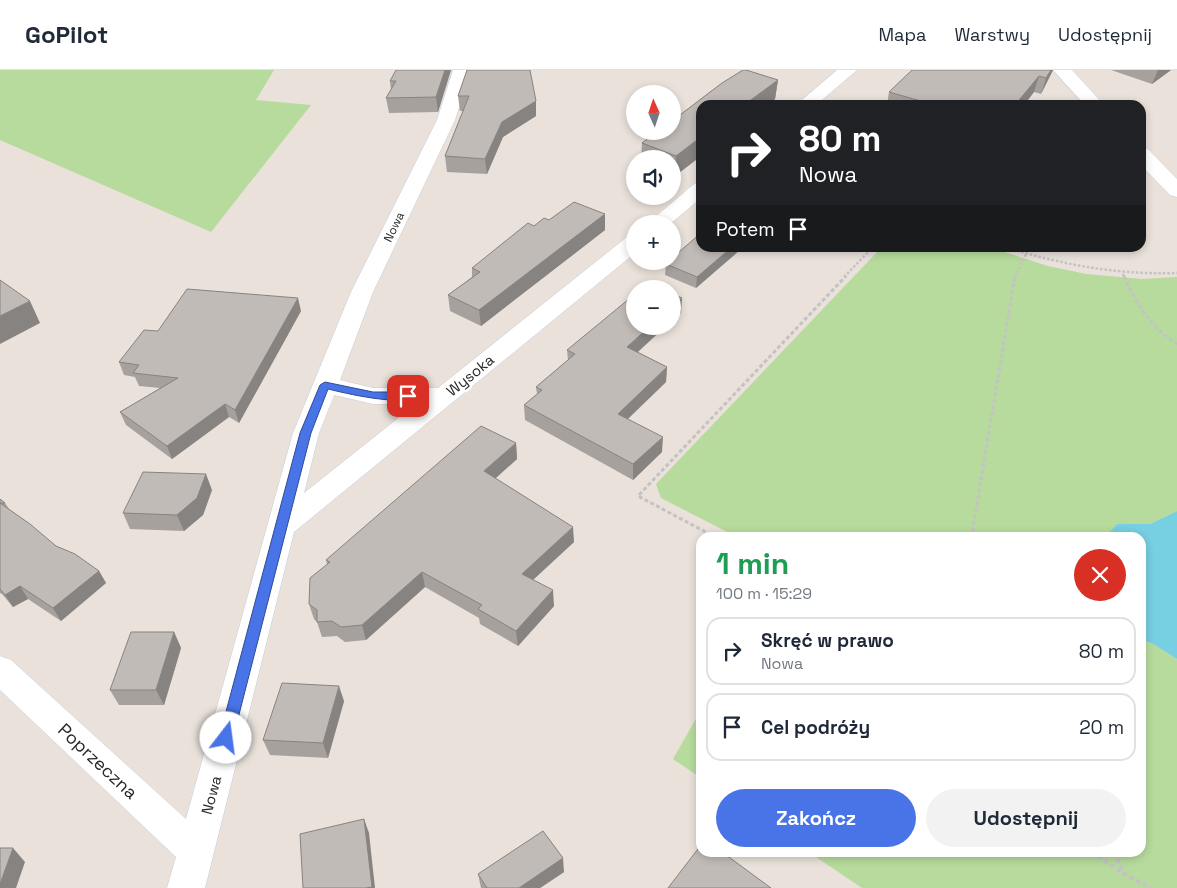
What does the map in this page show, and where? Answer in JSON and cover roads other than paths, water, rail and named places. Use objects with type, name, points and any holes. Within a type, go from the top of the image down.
[{"type":"street","name":"Nowa","points":[[186,888],[306,433],[362,292],[446,120],[462,70]]},
{"type":"street","points":[[811,100],[848,70]]},
{"type":"street","points":[[1062,70],[1091,100]]},
{"type":"street","points":[[1146,159],[1177,191]]},
{"type":"street","points":[[668,215],[696,192]]},
{"type":"street","name":"Wysoka","points":[[281,527],[626,249]]},
{"type":"street","points":[[325,385],[373,396],[444,396]]},
{"type":"street","name":"Poprzeczna","points":[[0,670],[196,852]]},
{"type":"water","points":[[1177,511],[1177,659],[1146,641],[1146,532],[1110,532],[1117,524],[1150,524]]}]
